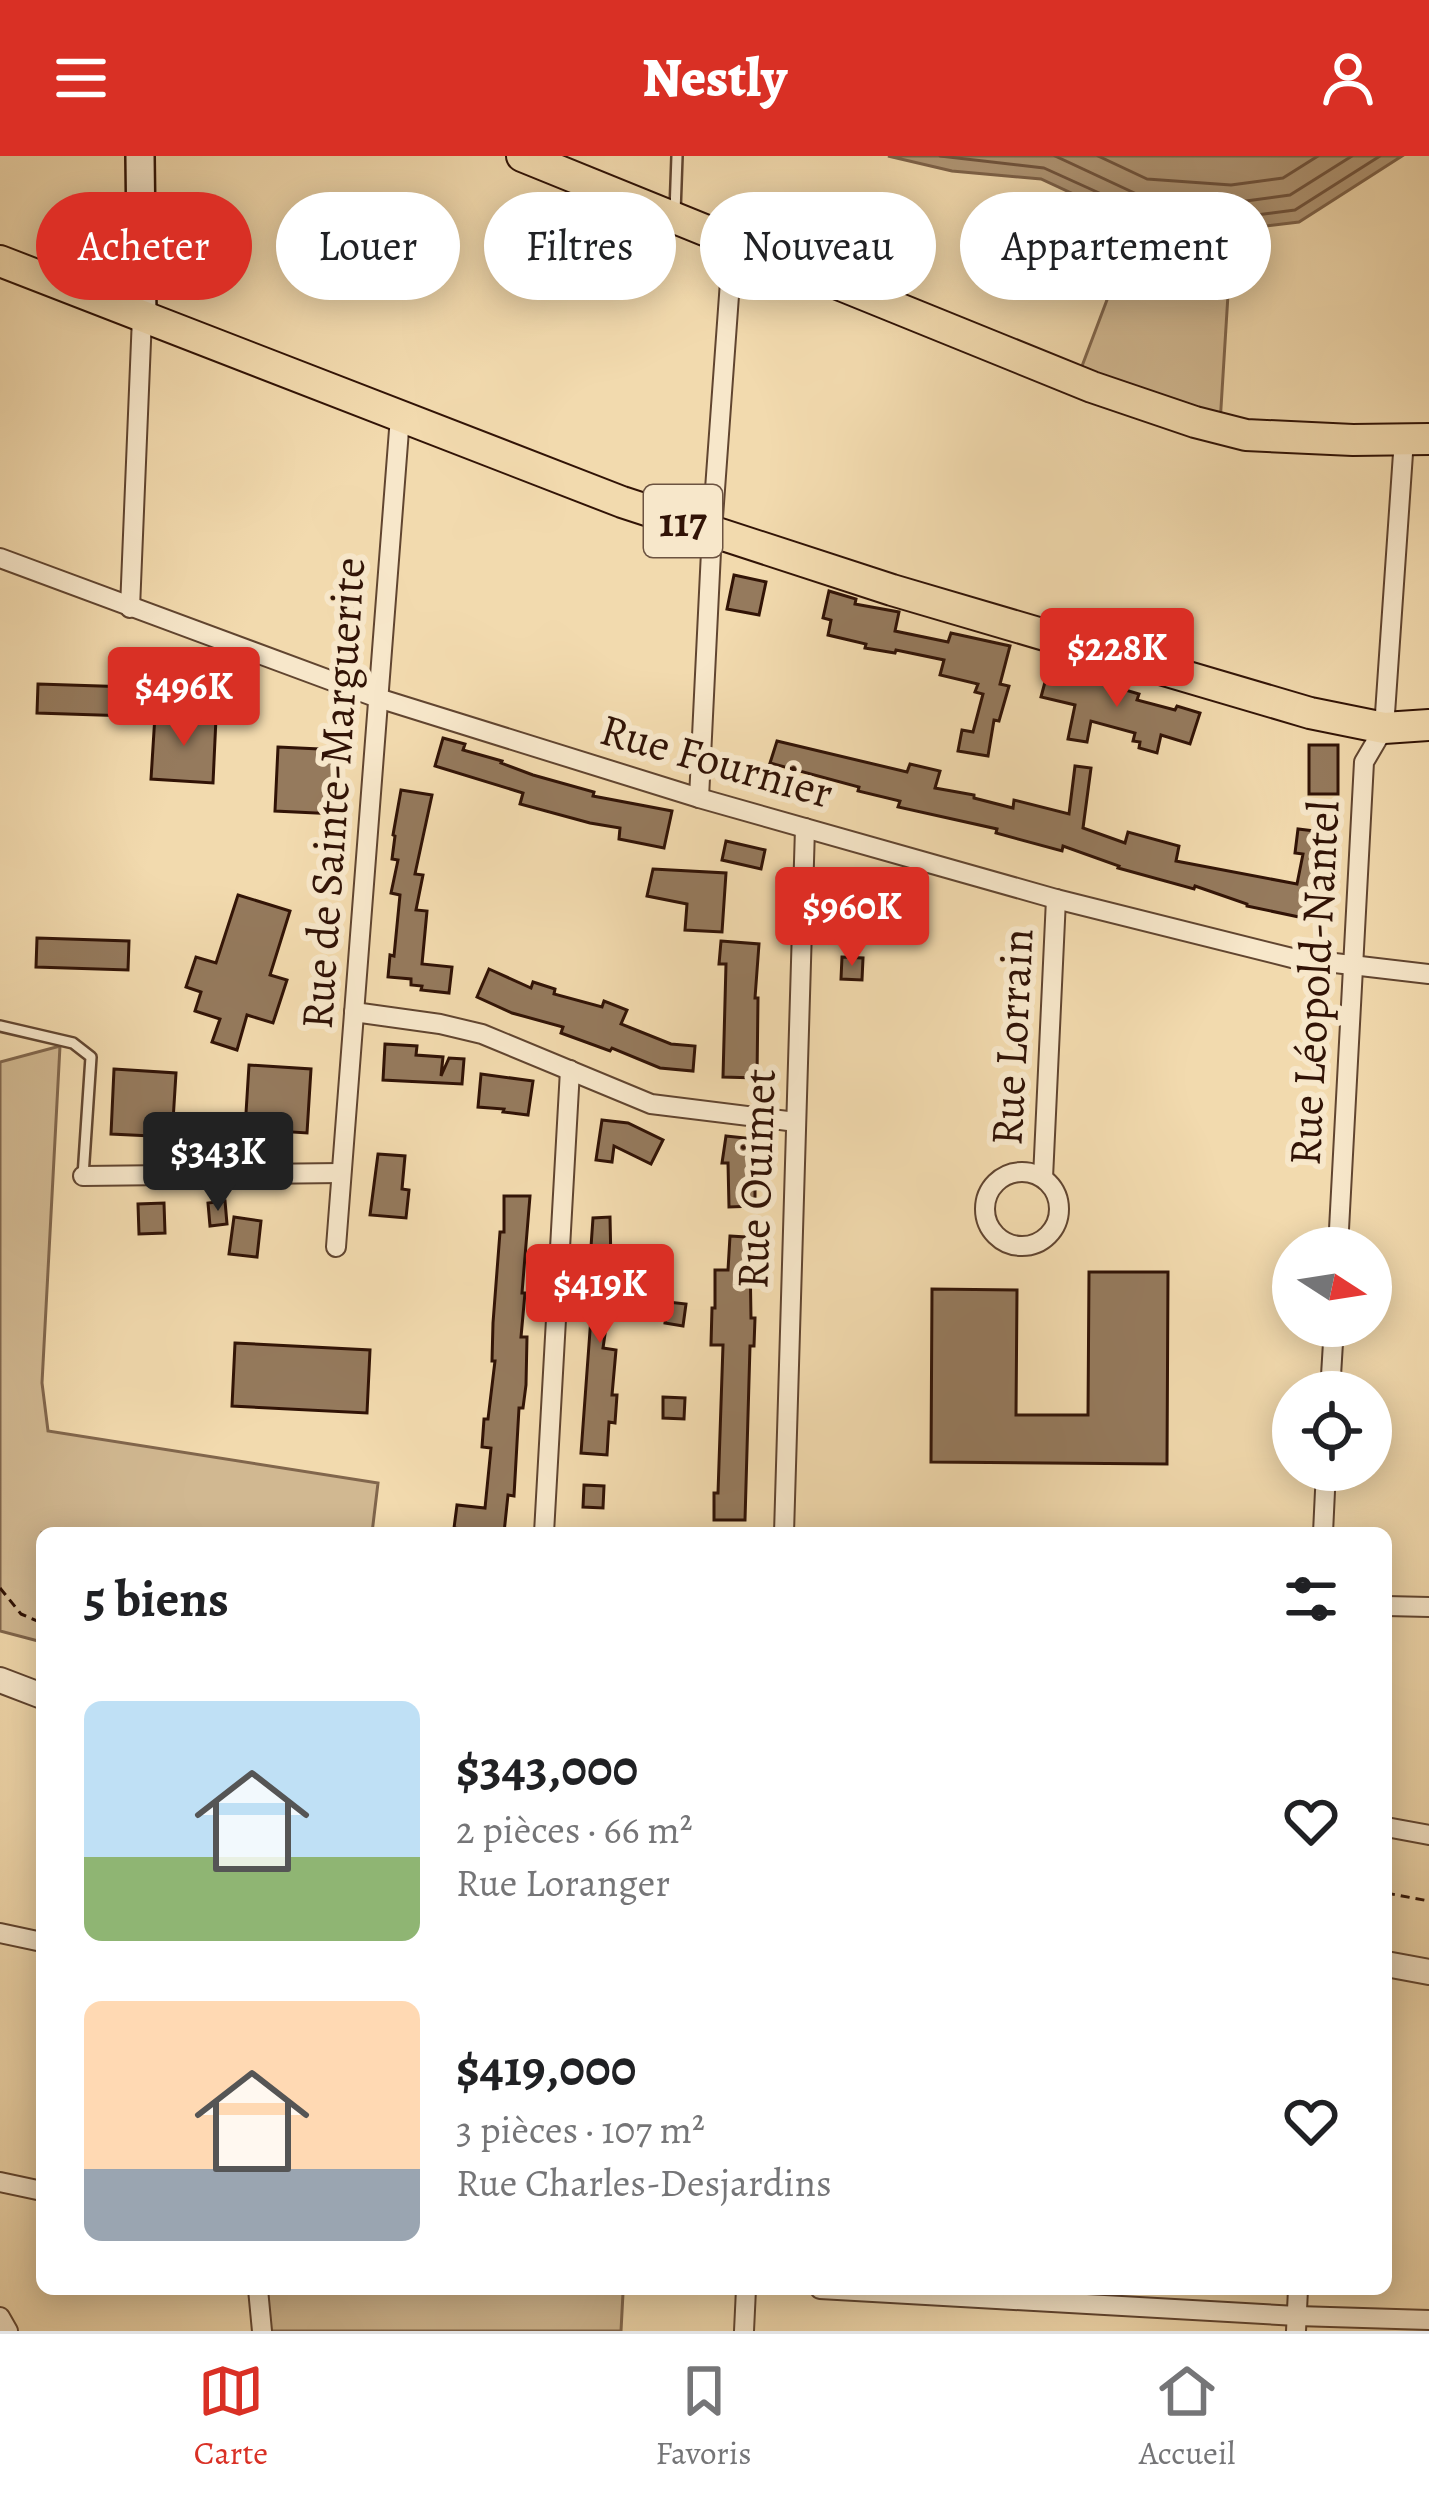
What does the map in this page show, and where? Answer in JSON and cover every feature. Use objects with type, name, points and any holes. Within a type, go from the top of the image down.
[{"type":"main road","points":[[140,156],[142,317]]},
{"type":"main road","points":[[522,156],[612,192]]},
{"type":"main road","name":"117","points":[[0,261],[622,502],[892,590],[1310,713],[1384,728],[1429,725]]},
{"type":"main road","points":[[880,300],[1092,387],[1195,422],[1246,435],[1416,439]]},
{"type":"street","points":[[699,798],[729,300]]},
{"type":"street","points":[[130,608],[142,317]]},
{"type":"street","name":"Rue de Sainte-Marguerite","points":[[335,1247],[400,417]]},
{"type":"street","name":"Rue Léopold-Nantel","points":[[1338,1227],[1364,761],[1384,728],[1416,439]]},
{"type":"street","name":"Rue Fournier","points":[[0,558],[378,698],[699,798],[1056,899],[1292,958],[1429,974]]},
{"type":"street","name":"Rue Ouimet","points":[[784,1527],[805,827]]},
{"type":"street","name":"Rue Lorrain","points":[[1043,1178],[1056,899]]},
{"type":"street","points":[[354,1012],[482,1034],[651,1104],[796,1122]]},
{"type":"street","points":[[544,1527],[570,1070]]},
{"type":"street","name":"Rue Lorrain","points":[[1019,1172],[1043,1178],[1052,1186],[1060,1210],[1052,1232],[1032,1246],[998,1238],[990,1229],[985,1204],[996,1182],[1019,1172]]},
{"type":"street","points":[[83,1176],[341,1173]]},
{"type":"street","points":[[1323,1527],[1325,1491]]},
{"type":"street","points":[[1392,1606],[1429,1606]]},
{"type":"street","points":[[0,1680],[36,1694]]},
{"type":"street","points":[[1392,1828],[1429,1835]]},
{"type":"street","points":[[0,1934],[36,1941]]},
{"type":"street","points":[[1392,1965],[1429,1972]]},
{"type":"street","points":[[0,2182],[36,2190]]},
{"type":"street","points":[[259,2295],[262,2331]]},
{"type":"street","points":[[745,2331],[746,2295]]},
{"type":"street","points":[[902,2295],[1297,2324],[1429,2320]]},
{"type":"street","points":[[0,2317],[8,2331]]},
{"type":"lane","points":[[676,192],[677,156]]},
{"type":"lane","points":[[0,1026],[73,1043],[91,1057],[83,1176]]},
{"type":"path","points":[[0,1588],[21,1614],[36,1621]]},
{"type":"path","points":[[1392,1894],[1429,1901]]},
{"type":"shaded area","points":[[1107,300],[1228,300],[1220,424],[1079,374]]},
{"type":"shaded area","points":[[60,1046],[42,1383],[48,1431],[378,1483],[373,1527],[36,1527],[36,1640],[0,1631],[0,1062]]},
{"type":"shaded area","points":[[259,2295],[623,2295],[621,2331],[262,2331]]},
{"type":"water","points":[[888,156],[1402,156],[1299,222],[1271,225],[1271,192],[1069,192],[1041,179],[952,171]]},
{"type":"building","points":[[734,575],[766,582],[759,615],[727,609]]},
{"type":"building","points":[[829,591],[856,599],[855,604],[899,612],[895,631],[948,642],[951,633],[1010,646],[1000,684],[1009,686],[999,721],[994,720],[988,756],[958,751],[962,730],[973,732],[983,694],[975,692],[978,684],[940,675],[944,660],[865,648],[866,644],[828,635],[831,620],[823,618]]},
{"type":"building","points":[[1049,667],[1106,680],[1105,684],[1139,694],[1137,700],[1200,713],[1190,744],[1161,735],[1157,753],[1139,748],[1140,742],[1133,741],[1135,733],[1091,721],[1087,742],[1068,739],[1075,705],[1041,697]]},
{"type":"building","points":[[38,684],[130,687],[129,716],[37,713]]},
{"type":"building","points":[[155,715],[216,718],[213,783],[151,779]]},
{"type":"building","points":[[443,738],[465,744],[463,750],[594,792],[593,796],[672,811],[664,848],[619,839],[620,828],[520,804],[523,793],[435,766]]},
{"type":"building","points":[[777,741],[907,772],[910,764],[940,771],[935,788],[1013,808],[1014,800],[1069,814],[1075,766],[1091,768],[1083,828],[1125,843],[1128,832],[1179,846],[1176,861],[1297,884],[1303,854],[1295,853],[1298,829],[1323,832],[1316,880],[1335,883],[1327,923],[1247,906],[1195,886],[1118,868],[1063,846],[1062,851],[996,833],[997,829],[898,807],[900,801],[770,763]]},
{"type":"building","points":[[1309,745],[1338,745],[1338,794],[1309,794]]},
{"type":"building","points":[[278,747],[340,750],[336,814],[275,811]]},
{"type":"building","points":[[401,790],[432,795],[415,874],[423,875],[416,910],[427,911],[422,964],[452,967],[449,993],[421,990],[422,986],[411,985],[411,979],[388,977],[400,895],[391,893],[398,860],[392,859],[393,835]]},
{"type":"building","points":[[726,841],[765,850],[761,869],[722,860]]},
{"type":"building","points":[[653,869],[726,873],[722,932],[685,930],[687,904],[647,896]]},
{"type":"building","points":[[844,877],[887,885],[880,919],[837,910]]},
{"type":"building","points":[[238,895],[290,911],[270,975],[287,980],[273,1023],[247,1015],[237,1050],[212,1042],[220,1019],[195,1011],[201,992],[186,987],[196,957],[216,963]]},
{"type":"building","points":[[37,938],[129,941],[128,970],[36,967]]},
{"type":"building","points":[[721,941],[759,944],[757,1078],[723,1077],[726,964],[719,964]]},
{"type":"building","points":[[842,957],[863,958],[862,980],[841,979]]},
{"type":"building","points":[[489,969],[531,988],[533,982],[555,989],[554,994],[602,1007],[604,1001],[627,1010],[621,1024],[671,1044],[695,1046],[693,1071],[660,1068],[610,1051],[561,1033],[563,1027],[477,997]]},
{"type":"building","points":[[385,1044],[417,1046],[416,1055],[443,1057],[441,1076],[449,1058],[464,1059],[462,1084],[383,1080]]},
{"type":"building","points":[[249,1065],[311,1069],[307,1133],[245,1129]]},
{"type":"building","points":[[114,1069],[176,1073],[172,1137],[111,1134]]},
{"type":"building","points":[[481,1074],[533,1081],[528,1115],[478,1107]]},
{"type":"building","points":[[602,1120],[628,1123],[663,1140],[651,1164],[614,1146],[612,1162],[596,1160]]},
{"type":"building","points":[[726,1136],[755,1139],[751,1173],[755,1172],[755,1206],[729,1207],[728,1163],[722,1163]]},
{"type":"building","points":[[378,1154],[405,1156],[406,1218],[370,1215]]},
{"type":"building","points":[[504,1196],[530,1196],[521,1337],[527,1337],[526,1385],[523,1408],[519,1408],[514,1496],[508,1495],[505,1527],[454,1527],[457,1505],[485,1508],[491,1448],[482,1447],[495,1361],[493,1323],[500,1232],[504,1232]]},
{"type":"building","points":[[225,1201],[227,1224],[210,1226],[208,1203]]},
{"type":"building","points":[[164,1203],[165,1233],[139,1234],[138,1204]]},
{"type":"building","points":[[234,1217],[261,1221],[257,1257],[229,1254]]},
{"type":"building","points":[[610,1217],[611,1264],[615,1265],[603,1348],[616,1350],[612,1395],[617,1395],[607,1455],[581,1453],[593,1290],[588,1290],[593,1218]]},
{"type":"building","points":[[730,1236],[762,1238],[760,1257],[750,1256],[751,1318],[755,1318],[754,1346],[750,1346],[745,1520],[714,1520],[723,1345],[711,1345],[712,1308],[715,1270],[728,1270]]},
{"type":"building","points":[[1089,1272],[1168,1272],[1167,1464],[931,1462],[932,1289],[1017,1290],[1016,1415],[1088,1415]]},
{"type":"building","points":[[668,1302],[686,1304],[683,1326],[665,1323]]},
{"type":"building","points":[[235,1343],[370,1350],[367,1413],[232,1406]]},
{"type":"building","points":[[663,1397],[685,1398],[684,1419],[663,1418]]},
{"type":"building","points":[[584,1485],[604,1486],[603,1508],[583,1507]]}]
